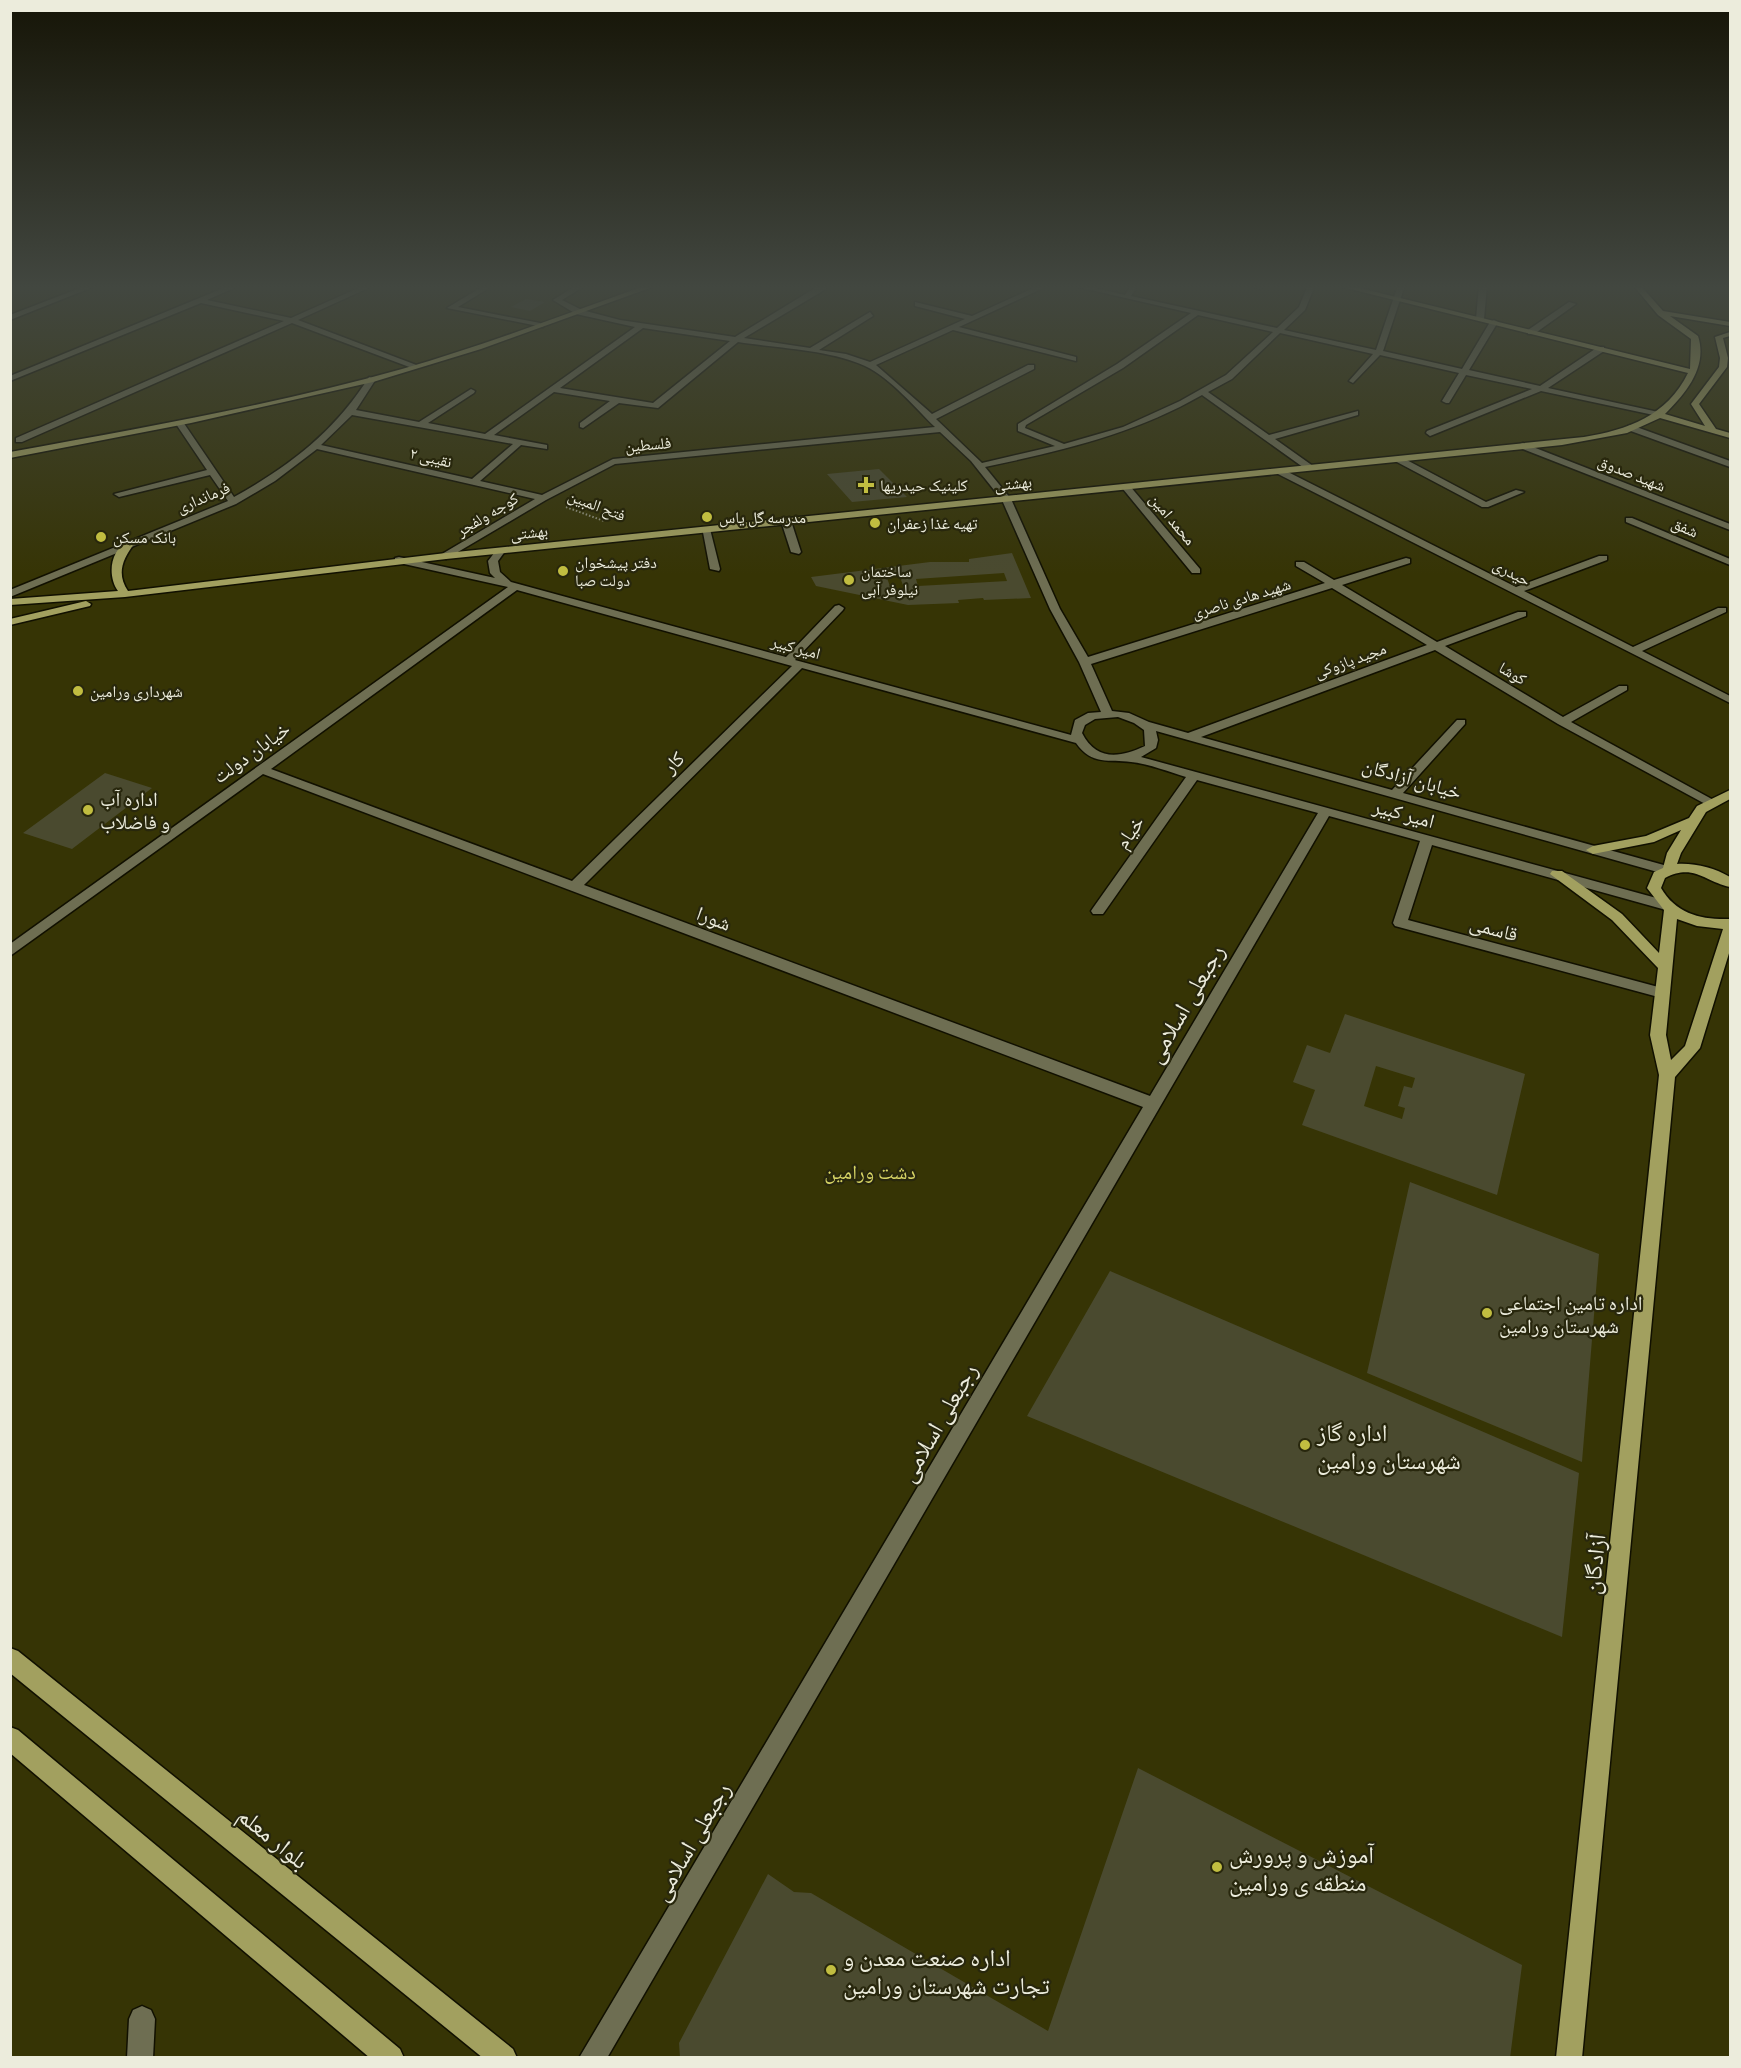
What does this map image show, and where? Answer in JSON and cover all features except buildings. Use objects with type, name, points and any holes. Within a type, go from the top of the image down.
[{"type":"main road","points":[[10,455],[180,424],[361,382]]},
{"type":"main road","name":"بهشتی","points":[[125,594],[446,555],[1523,446],[1596,436],[1631,428],[1660,415],[1686,382]]},
{"type":"main road","points":[[1712,430],[1695,404],[1699,396],[1713,382]]},
{"type":"main road","points":[[1660,415],[1731,436]]},
{"type":"main road","points":[[125,594],[115,578],[115,570],[122,552],[129,544]]},
{"type":"main road","points":[[10,602],[125,594]]},
{"type":"main road","points":[[10,622],[125,594]]},
{"type":"main road","points":[[1731,794],[1701,809],[1674,853],[1667,870],[1655,881],[1654,888],[1669,907],[1695,921],[1731,924]]},
{"type":"main road","points":[[1593,850],[1649,839],[1693,821]]},
{"type":"main road","points":[[1667,870],[1695,868],[1731,883]]},
{"type":"main road","points":[[1557,874],[1617,917],[1665,967]]},
{"type":"main road","name":"آزادگان","points":[[1569,2058],[1667,1075],[1658,1035],[1669,907]]},
{"type":"main road","points":[[1667,1075],[1692,1048],[1731,929]]},
{"type":"main road","name":"بلوار معلم","points":[[10,1659],[504,2058]]},
{"type":"main road","points":[[10,1738],[391,2058]]},
{"type":"street","points":[[27,452],[15,439],[148,382]]},
{"type":"street","name":"فرمانداری","points":[[10,594],[232,502],[266,484],[352,412],[371,382]]},
{"type":"street","points":[[487,436],[563,382]]},
{"type":"street","points":[[552,389],[655,406],[685,382]]},
{"type":"street","points":[[889,382],[931,418],[979,466],[1006,499],[1055,609],[1085,662],[1107,713]]},
{"type":"street","points":[[931,418],[1003,382]]},
{"type":"street","points":[[1064,447],[1026,432],[1021,429],[1022,424],[1094,382]]},
{"type":"street","points":[[979,466],[1064,447],[1126,429],[1220,382]]},
{"type":"street","points":[[1446,401],[1457,382]]},
{"type":"street","points":[[1514,382],[1660,415]]},
{"type":"street","points":[[1430,433],[1542,388],[1552,382]]},
{"type":"street","points":[[421,424],[471,391]]},
{"type":"street","points":[[1203,392],[1310,468]]},
{"type":"street","points":[[582,425],[617,400]]},
{"type":"street","points":[[352,412],[544,447]]},
{"type":"street","points":[[1268,438],[1354,412]]},
{"type":"street","points":[[180,424],[232,502]]},
{"type":"street","points":[[1631,428],[1731,464]]},
{"type":"street","name":"فلسطین","points":[[543,498],[613,462],[942,429]]},
{"type":"street","points":[[474,482],[520,442]]},
{"type":"street","name":"نقیبی ۲","points":[[313,446],[543,498]]},
{"type":"street","name":"شهید صدوق","points":[[1523,446],[1731,527]]},
{"type":"street","points":[[1398,459],[1485,505],[1519,492]]},
{"type":"street","name":"حیدری","points":[[1280,471],[1731,700]]},
{"type":"street","points":[[119,494],[212,472]]},
{"type":"street","name":"محمد امین","points":[[1126,487],[1196,571]]},
{"type":"street","name":"کوجه ولفجر","points":[[446,555],[543,498]]},
{"type":"street","name":"شفق","points":[[1629,520],[1731,562]]},
{"type":"street","points":[[786,521],[796,552]]},
{"type":"street","points":[[705,529],[715,570]]},
{"type":"street","points":[[501,550],[493,561],[495,573],[512,585]]},
{"type":"street","points":[[1516,591],[1603,558]]},
{"type":"street","name":"امیر کبیر","points":[[399,560],[512,585],[1076,740]]},
{"type":"street","name":"شهید هادی ناصری","points":[[1085,662],[1406,561]]},
{"type":"street","name":"کوشا","points":[[1300,564],[1562,722],[1713,803]]},
{"type":"street","name":"خیابان دولت","points":[[10,951],[512,585]]},
{"type":"street","name":"کار","points":[[574,887],[793,664],[839,608]]},
{"type":"street","points":[[1633,651],[1722,610]]},
{"type":"street","name":"مجید پازوکی","points":[[1189,737],[1522,614]]},
{"type":"street","points":[[1562,722],[1623,688]]},
{"type":"street","points":[[1107,713],[1129,716],[1146,725],[1154,740],[1150,748],[1132,758],[1105,758],[1092,753],[1076,740],[1077,725],[1084,719],[1107,713]]},
{"type":"street","points":[[1396,793],[1461,722]]},
{"type":"street","name":"خیابان آزادگان","points":[[1146,725],[1667,870]]},
{"type":"street","name":"امیر کبیر","points":[[1132,758],[1557,874],[1669,907]]},
{"type":"street","name":"شورا","points":[[260,769],[1154,1104]]},
{"type":"street","name":"خیام","points":[[1098,911],[1193,776]]},
{"type":"street","name":"رجبعلی اسلامی","points":[[592,2058],[1325,812]]},
{"type":"street","name":"قاسمی","points":[[1427,840],[1400,923],[1662,993]]},
{"type":"street","points":[[140,2058],[142,2019]]},
{"type":"path","name":"فتح المبین","points":[[543,498],[642,536]]},
{"type":"green space","name":"دشت ورامین","points":[[11,382],[1730,382],[1730,2057],[11,2058]]},
{"type":"place","name":"کلینیک حیدریها","points":[[866,485]]},
{"type":"place","name":"مدرسه گل یاس","points":[[707,517]]},
{"type":"place","name":"تهیه غذا زعفران","points":[[875,523]]},
{"type":"place","name":"بانک مسکن","points":[[101,537]]},
{"type":"place","name":"دفتر پیشخوان دولت صبا","points":[[563,571]]},
{"type":"place","name":"ساختمان نیلوفر آبی","points":[[849,580]]},
{"type":"place","name":"شهرداری ورامین","points":[[78,691]]},
{"type":"place","name":"اداره آب و فاضلاب","points":[[88,810]]},
{"type":"place","name":"اداره تامین اجتماعی شهرستان ورامین","points":[[1487,1313]]},
{"type":"place","name":"اداره گاز شهرستان ورامین","points":[[1305,1445]]},
{"type":"place","name":"آموزش و پرورش منطقه ی ورامین","points":[[1217,1867]]},
{"type":"place","name":"اداره صنعت معدن و تجارت شهرستان ورامین","points":[[831,1970]]}]
